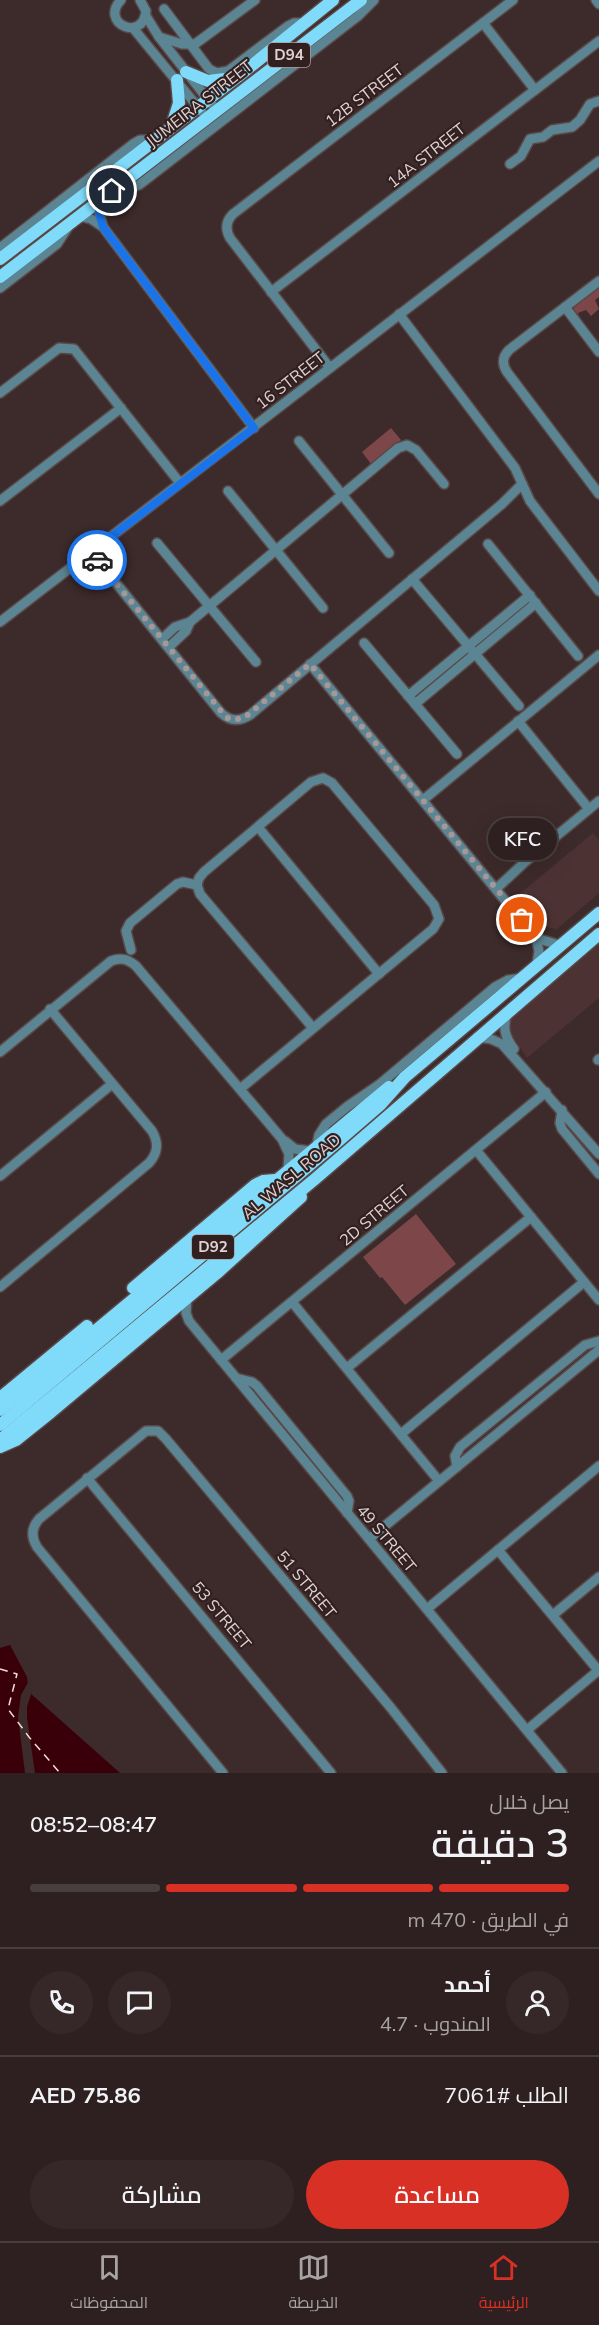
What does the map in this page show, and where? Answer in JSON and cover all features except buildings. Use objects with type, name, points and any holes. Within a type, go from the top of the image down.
[{"type":"main road","name":"JUMEIRA STREET","points":[[0,259],[204,104],[333,0]]},
{"type":"main road","name":"JUMEIRA STREET","points":[[0,277],[361,0]]},
{"type":"main road","points":[[171,127],[179,103],[182,76],[208,81],[224,80],[240,75]]},
{"type":"main road","name":"AL WASL ROAD","points":[[0,1425],[10,1408],[255,1185],[263,1181],[276,1180],[376,1097],[405,1077],[599,913]]},
{"type":"main road","name":"AL WASL ROAD","points":[[10,1408],[315,1179],[599,934]]},
{"type":"main road","name":"AL WASL ROAD","points":[[0,1440],[10,1408],[335,1144],[380,1105],[405,1077]]},
{"type":"main road","points":[[0,1447],[9,1444],[35,1425],[187,1298],[293,1206],[315,1179]]},
{"type":"street","points":[[140,0],[182,76]]},
{"type":"street","points":[[133,28],[142,24],[151,0]]},
{"type":"street","points":[[159,37],[192,44],[198,42],[255,0]]},
{"type":"street","points":[[112,191],[139,184],[358,16],[374,0]]},
{"type":"street","name":"12B STREET","points":[[271,292],[227,233],[227,223],[233,214],[513,0]]},
{"type":"street","points":[[596,0],[599,4]]},
{"type":"street","points":[[116,2],[115,15],[119,23],[133,28],[182,76],[212,114]]},
{"type":"street","points":[[164,9],[209,69],[220,74],[228,71],[288,26],[306,23]]},
{"type":"street","points":[[483,23],[535,90]]},
{"type":"street","name":"14A STREET","points":[[271,292],[599,42]]},
{"type":"street","points":[[510,164],[521,156],[530,139],[543,137],[552,130],[572,127],[580,120],[590,104],[599,101]]},
{"type":"street","points":[[0,248],[133,144],[140,140],[154,140]]},
{"type":"street","name":"16 STREET","points":[[0,622],[599,161]]},
{"type":"street","points":[[99,200],[99,213],[103,227]]},
{"type":"street","points":[[0,288],[57,244],[75,218],[91,219],[103,227],[254,428]]},
{"type":"street","points":[[599,281],[509,350],[503,359],[507,372],[599,494]]},
{"type":"street","points":[[271,292],[330,368]]},
{"type":"street","points":[[565,307],[599,352]]},
{"type":"street","points":[[399,314],[515,468],[524,488],[599,591]]},
{"type":"street","points":[[0,393],[58,348],[70,347],[80,353],[180,483]]},
{"type":"street","points":[[0,501],[121,408]]},
{"type":"street","points":[[298,441],[389,553]]},
{"type":"street","points":[[169,647],[186,630],[190,622],[209,605],[398,448],[407,446],[416,450],[444,484]]},
{"type":"street","points":[[91,552],[226,717],[238,720],[249,715],[503,503],[524,488]]},
{"type":"street","points":[[228,491],[323,608]]},
{"type":"street","points":[[158,543],[256,662]]},
{"type":"street","points":[[488,544],[578,656]]},
{"type":"street","points":[[412,579],[519,706]]},
{"type":"street","points":[[411,700],[533,599]]},
{"type":"street","points":[[162,639],[175,627],[190,622]]},
{"type":"street","points":[[364,643],[457,754]]},
{"type":"street","points":[[423,800],[599,655]]},
{"type":"street","points":[[310,664],[537,938],[539,951],[537,964]]},
{"type":"street","points":[[518,721],[589,809]]},
{"type":"street","points":[[240,1089],[433,929],[439,919],[437,909],[418,885],[332,783],[323,778],[311,782],[201,875],[197,885],[200,894],[313,1028]]},
{"type":"street","points":[[494,887],[599,801]]},
{"type":"street","points":[[258,827],[379,974]]},
{"type":"street","points":[[131,950],[126,931],[130,923],[177,884],[183,882],[197,885]]},
{"type":"street","points":[[537,938],[559,945]]},
{"type":"street","points":[[0,1052],[111,961],[122,958],[136,966],[282,1139],[295,1149],[313,1148]]},
{"type":"street","name":"AL WASL ROAD","points":[[313,1148],[323,1127],[348,1106],[380,1084],[495,987],[522,978]]},
{"type":"street","points":[[0,1287],[149,1163],[157,1146],[152,1131],[50,1009]]},
{"type":"street","points":[[507,1011],[505,1036],[538,1077],[545,1090]]},
{"type":"street","points":[[477,1037],[491,1039],[502,1044],[545,1090],[599,1154]]},
{"type":"street","points":[[0,1176],[112,1084]]},
{"type":"street","name":"2D STREET","points":[[221,1360],[476,1150],[545,1090]]},
{"type":"street","points":[[562,1110],[560,1124],[562,1129],[599,1174]]},
{"type":"street","points":[[282,1139],[289,1154],[288,1169]]},
{"type":"street","points":[[476,1150],[599,1300]]},
{"type":"street","points":[[347,1368],[531,1217]]},
{"type":"street","points":[[401,1434],[584,1282]]},
{"type":"street","points":[[187,1298],[185,1308],[189,1321]]},
{"type":"street","points":[[292,1302],[439,1481]]},
{"type":"street","points":[[167,1314],[189,1321]]},
{"type":"street","name":"49 STREET","points":[[189,1321],[562,1773]]},
{"type":"street","points":[[457,1467],[455,1456],[460,1447],[585,1345],[599,1341]]},
{"type":"street","points":[[369,1539],[599,1350]]},
{"type":"street","name":"51 STREET","points":[[87,1478],[141,1433],[152,1430],[163,1435],[391,1708],[442,1773]]},
{"type":"street","points":[[426,1609],[599,1466]]},
{"type":"street","points":[[87,1478],[35,1524],[32,1536],[37,1547],[222,1773]]},
{"type":"street","name":"53 STREET","points":[[87,1478],[331,1773]]},
{"type":"street","points":[[498,1550],[599,1670],[526,1730]]},
{"type":"street","points":[[553,1615],[599,1577]]},
{"type":"shaded area","points":[[599,285],[599,297],[595,300],[599,309],[591,316],[586,310],[578,313],[584,326],[574,312],[574,305]]},
{"type":"shaded area","points":[[391,428],[401,440],[371,464],[362,452]]},
{"type":"shaded area","points":[[593,833],[599,840],[599,893],[557,929],[546,927],[518,895]]},
{"type":"shaded area","points":[[599,935],[599,998],[527,1058],[505,1024],[503,1014]]},
{"type":"shaded area","points":[[416,1214],[456,1264],[405,1305],[363,1257]]},
{"type":"shaded area","points":[[10,1645],[27,1677],[29,1692],[120,1773],[0,1773],[0,1648]]},
{"type":"pier","points":[[30,1679],[32,1691],[27,1707],[27,1718],[35,1773],[25,1773],[18,1717],[21,1695]]},
{"type":"ferry route","points":[[0,1669],[17,1674],[8,1709],[60,1773]]},
{"type":"way so far","points":[[97,560],[221,713],[232,720],[244,718],[310,664],[522,920]]},
{"type":"place","name":"KFC","points":[[522,920]]},
{"type":"route","points":[[97,560],[91,552],[254,428],[103,227],[99,213],[99,200],[112,191]]}]
